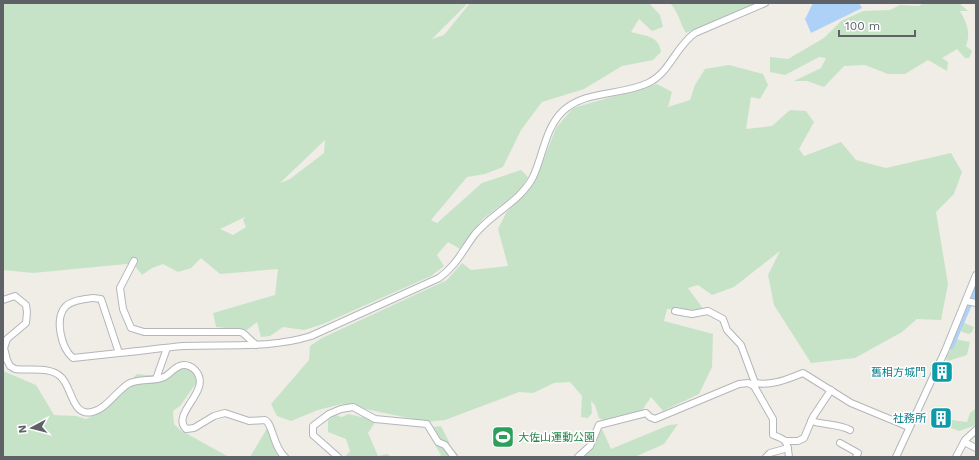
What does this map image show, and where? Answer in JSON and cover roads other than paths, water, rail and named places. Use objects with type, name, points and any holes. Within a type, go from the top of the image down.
[{"type":"street","points":[[119,353],[101,299],[93,298],[77,301],[71,303],[63,310],[60,324],[61,337],[64,347],[73,358],[167,348],[256,345],[296,341],[311,336],[439,278],[450,270],[475,234],[522,192],[533,177],[545,143],[555,122],[562,112],[573,103],[586,98],[639,86],[654,80],[663,72],[685,40],[695,33],[766,3]]},
{"type":"street","points":[[134,261],[120,288],[123,309],[131,328],[144,332],[243,333],[256,345]]},
{"type":"street","points":[[898,457],[909,427],[971,302],[976,275]]},
{"type":"street","points":[[3,300],[15,296],[26,305],[27,312],[26,323],[5,341],[4,348],[10,366],[15,369],[54,371],[65,381],[76,406],[81,411],[86,413],[94,412],[130,384],[166,376],[178,366],[191,366],[197,373],[199,386],[197,394],[182,419],[183,425],[186,429],[194,428],[214,416],[225,413],[249,421],[265,420],[270,425],[276,447],[285,457]]},
{"type":"street","points":[[675,311],[692,314],[708,311],[723,319],[728,330],[740,344],[754,384],[773,419],[773,435],[786,440],[798,441],[804,438],[811,421],[831,390]]},
{"type":"street","points":[[156,379],[167,348]]},
{"type":"street","points":[[578,457],[590,446],[599,425],[646,413],[650,418],[655,419],[739,384],[748,383],[765,385],[803,373],[851,403],[909,427]]},
{"type":"street","points":[[338,457],[313,435],[313,426],[329,414],[341,409],[352,407],[375,419],[427,424],[438,442],[445,445],[454,457]]},
{"type":"street","points":[[811,421],[822,425],[846,428],[850,430]]},
{"type":"street","points":[[956,457],[964,442],[976,430]]},
{"type":"street","points":[[786,440],[789,457]]},
{"type":"street","points":[[964,442],[976,448]]},
{"type":"street","points":[[840,443],[858,453],[856,457]]},
{"type":"street","points":[[766,457],[770,453],[788,448]]},
{"type":"water","points":[[813,3],[859,3],[862,8],[811,33],[805,19]]},
{"type":"waterway","points":[[950,345],[976,284]]},
{"type":"place","name":"舊相方城門","points":[[942,372]]},
{"type":"place","name":"社務所","points":[[941,418]]},
{"type":"place","name":"大佐山運動公園","points":[[503,437]]}]
